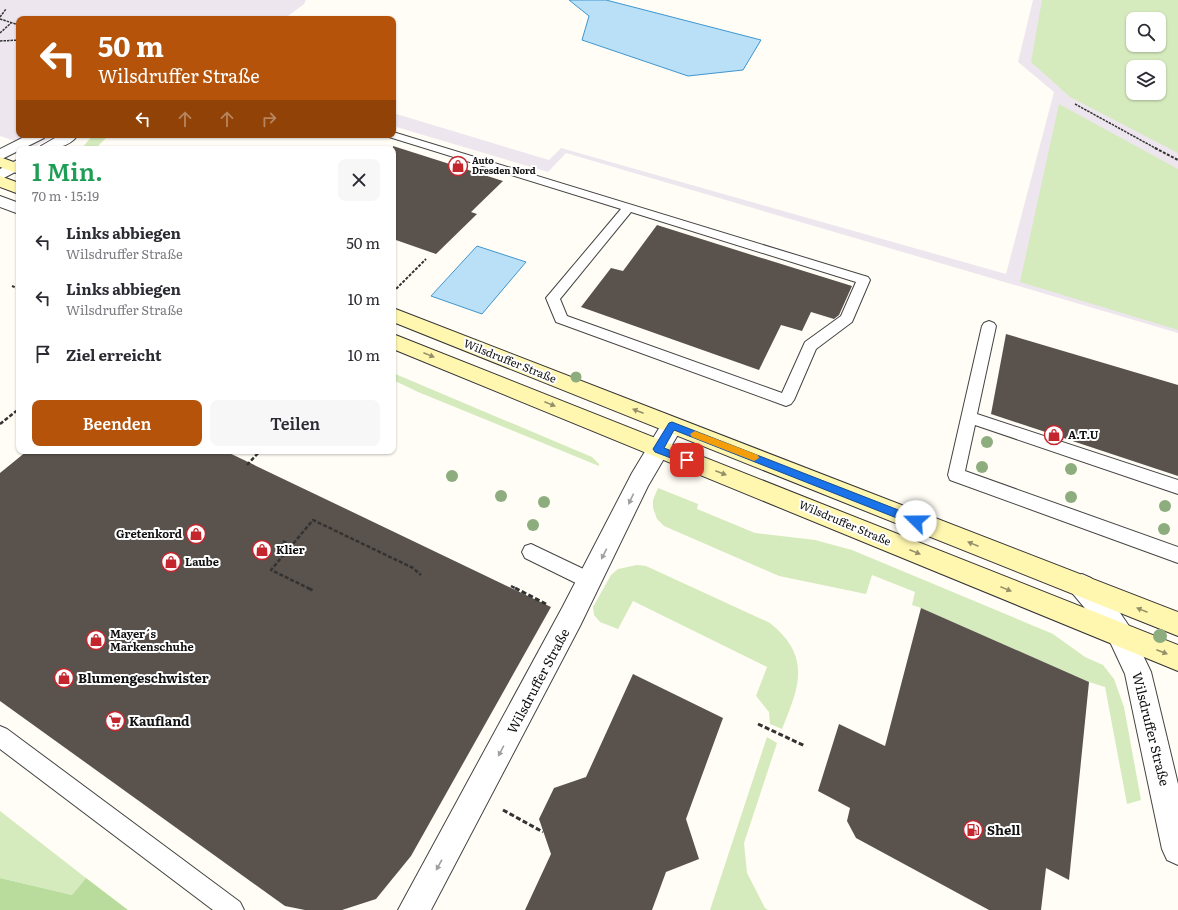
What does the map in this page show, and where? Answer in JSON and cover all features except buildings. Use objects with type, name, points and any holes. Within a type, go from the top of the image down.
[{"type":"main road","points":[[0,181],[16,188]]},
{"type":"main road","name":"Wilsdruffer Straße","points":[[396,316],[1178,624]]},
{"type":"main road","name":"Wilsdruffer Straße","points":[[396,341],[658,449],[772,493],[1178,658]]},
{"type":"street","points":[[18,146],[33,138]]},
{"type":"street","points":[[51,146],[66,138]]},
{"type":"street","points":[[0,155],[16,147]]},
{"type":"street","points":[[0,175],[13,166]]},
{"type":"street","points":[[0,201],[16,208]]},
{"type":"street","name":"Wilsdruffer Straße","points":[[414,910],[590,581],[640,480],[672,426]]},
{"type":"street","name":"Wilsdruffer Straße","points":[[1082,586],[1103,610],[1120,635],[1142,682],[1178,849]]},
{"type":"lane","points":[[396,136],[863,280],[848,319],[810,346],[786,400],[561,319],[553,298],[628,208]]},
{"type":"lane","points":[[989,326],[956,475],[1178,554]]},
{"type":"lane","points":[[969,416],[1178,488]]},
{"type":"lane","points":[[531,552],[590,581]]},
{"type":"lane","points":[[0,736],[232,910]]},
{"type":"path","points":[[6,9],[0,18],[16,24]]},
{"type":"path","points":[[0,33],[11,23]]},
{"type":"path","points":[[0,41],[16,40]]},
{"type":"path","points":[[1075,104],[1178,160]]},
{"type":"path","points":[[396,290],[426,259]]},
{"type":"path","points":[[12,286],[16,288]]},
{"type":"path","points":[[0,424],[16,411]]},
{"type":"path","points":[[247,465],[257,454]]},
{"type":"path","points":[[314,591],[271,570],[313,520],[413,568],[421,575]]},
{"type":"path","points":[[283,541],[292,546]]},
{"type":"path","points":[[511,586],[571,617]]},
{"type":"path","points":[[758,724],[805,746]]},
{"type":"path","points":[[499,807],[543,832]]},
{"type":"shaded area","points":[[0,0],[306,0],[304,4],[288,16],[16,16],[16,138],[51,138],[36,146],[31,146],[0,136]]},
{"type":"shaded area","points":[[1033,0],[1178,0],[1178,333],[566,153],[548,172],[396,127],[396,114],[549,160],[561,148],[1006,274],[1054,92],[1018,62]]},
{"type":"green space","points":[[1042,0],[1178,0],[1178,153],[1070,97],[1031,62]]},
{"type":"green space","points":[[1059,104],[1178,169],[1178,330],[1020,282]]},
{"type":"green space","points":[[90,138],[106,138],[98,146],[84,146]]},
{"type":"green space","points":[[396,374],[592,457],[599,464],[599,466],[418,392],[396,381]]},
{"type":"green space","points":[[658,488],[698,504],[697,509],[755,533],[815,540],[852,550],[1053,634],[1085,657],[1103,665],[1114,679],[1124,707],[1141,800],[1127,804],[1105,687],[1089,682],[912,605],[915,592],[872,575],[866,594],[779,576],[664,526],[657,519],[653,508],[653,500]]},
{"type":"green space","points":[[637,565],[646,566],[770,623],[783,636],[792,648],[797,660],[798,673],[797,686],[793,700],[782,729],[770,724],[769,712],[756,696],[767,667],[633,601],[618,629],[600,622],[594,615],[593,607],[611,575],[618,569]]},
{"type":"green space","points":[[767,737],[777,743],[744,843],[747,873],[765,908],[768,910],[710,910]]},
{"type":"green space","points":[[0,811],[86,878],[72,895],[0,878]]},
{"type":"green space","points":[[0,878],[72,895],[86,878],[128,910],[0,910]]},
{"type":"water","points":[[569,0],[606,0],[761,40],[743,70],[688,76],[582,40],[589,16]]},
{"type":"water","points":[[477,246],[526,262],[482,314],[431,296]]},
{"type":"slow traffic","points":[[695,434],[754,458]]},
{"type":"place","name":"Auto Dresden Nord","points":[[458,166]]},
{"type":"place","name":"A.T.U","points":[[1054,435]]},
{"type":"place","name":"Gretenkord","points":[[196,534]]},
{"type":"place","name":"Klier","points":[[262,550]]},
{"type":"place","name":"Laube","points":[[171,562]]},
{"type":"place","name":"Mayer´s Markenschuhe","points":[[96,640]]},
{"type":"place","name":"Blumengeschwister","points":[[64,678]]},
{"type":"place","name":"Kaufland","points":[[115,721]]},
{"type":"place","name":"Shell","points":[[973,830]]},
{"type":"route","points":[[687,460],[658,449],[672,426],[916,521]]}]
